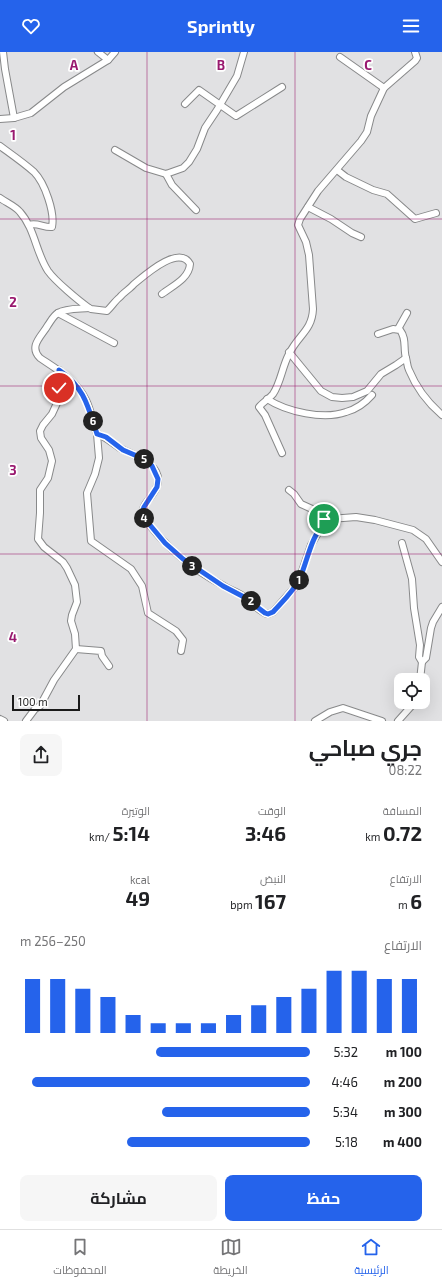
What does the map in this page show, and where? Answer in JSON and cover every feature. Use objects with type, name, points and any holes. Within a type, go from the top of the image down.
[{"type":"street","points":[[3,52],[14,118]]},
{"type":"street","points":[[98,52],[108,60]]},
{"type":"street","points":[[0,120],[31,113],[64,87],[108,60],[115,52]]},
{"type":"street","points":[[115,150],[146,168],[166,174],[183,168],[189,162],[197,149],[205,128],[237,76],[244,52]]},
{"type":"street","points":[[282,453],[265,415],[259,407],[275,390],[290,352],[298,338],[310,326],[313,318],[310,255],[298,225],[300,219],[318,191],[361,142],[367,132],[384,88],[414,62],[417,58],[415,52]]},
{"type":"street","points":[[340,57],[384,88]]},
{"type":"street","points":[[184,104],[199,90],[236,116],[282,88]]},
{"type":"street","points":[[0,146],[35,173],[42,184],[48,199],[53,220],[52,227],[48,228],[32,224],[29,225]]},
{"type":"street","points":[[337,170],[346,177],[373,190],[387,194],[415,219],[436,213]]},
{"type":"street","points":[[166,174],[172,185],[196,210]]},
{"type":"street","points":[[0,198],[20,212],[29,225],[41,258],[52,278],[89,308]]},
{"type":"street","points":[[308,207],[361,237]]},
{"type":"street","points":[[162,294],[175,286],[188,270],[190,264],[188,260],[174,259],[156,266],[119,297],[107,311],[89,308],[66,310],[58,313],[52,318],[48,326],[36,341],[35,347],[36,355],[70,379],[84,396],[97,434],[99,458],[95,474],[87,493],[90,541],[131,569],[142,586],[148,613],[176,631],[183,640],[181,651]]},
{"type":"street","points":[[58,313],[114,343]]},
{"type":"street","points":[[398,329],[407,313]]},
{"type":"street","points":[[378,334],[393,329],[398,329]]},
{"type":"street","points":[[398,329],[404,336],[404,350],[408,368],[418,387],[433,407],[442,415]]},
{"type":"street","points":[[290,352],[321,391],[328,395],[342,398],[358,395],[367,391],[381,374],[406,358]]},
{"type":"street","points":[[26,721],[35,709],[40,706],[54,680],[76,649],[75,634],[71,621],[77,602],[75,585],[63,562],[44,547],[38,539],[40,490],[48,478],[52,461],[49,450],[41,438],[40,431],[52,414],[57,403],[60,379],[59,370]]},
{"type":"street","points":[[267,399],[278,406],[299,412],[328,415],[345,413],[355,409],[372,395]]},
{"type":"street","points":[[97,434],[106,437],[123,450],[144,459],[152,466],[158,479],[157,487],[144,507],[142,513],[145,519],[165,543],[183,559],[223,586],[244,597],[265,613],[268,614],[273,612],[295,587],[303,570],[309,550],[326,521],[339,517],[356,517],[375,520],[413,530],[426,539],[442,562]]},
{"type":"street","points":[[289,490],[294,494],[300,504],[312,509],[326,521]]},
{"type":"street","points":[[402,543],[412,579],[414,608],[420,645],[419,657],[422,662],[421,673]]},
{"type":"street","points":[[422,662],[426,658],[433,622],[442,607]]},
{"type":"street","points":[[76,649],[101,651],[102,656],[110,666]]},
{"type":"street","points":[[315,721],[330,712],[343,708],[382,721]]},
{"type":"street","points":[[398,721],[409,709]]},
{"type":"street","points":[[0,719],[4,721]]},
{"type":"route","points":[[59,388],[59,370],[70,379],[84,396],[97,434],[106,437],[110,442],[123,450],[144,459],[152,466],[158,479],[157,487],[142,510],[142,513],[145,519],[165,543],[183,559],[223,586],[252,602],[256,607],[265,613],[268,614],[273,612],[295,587],[303,570],[309,550],[326,521],[324,519]]}]
